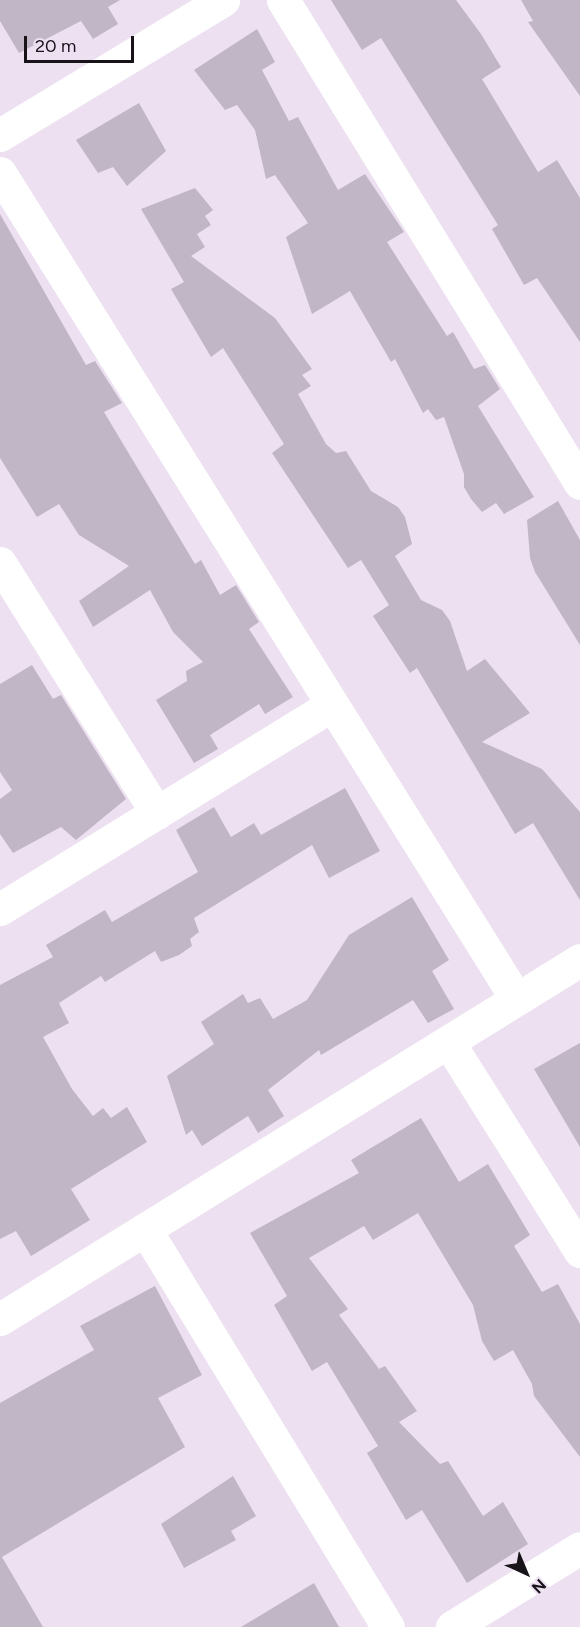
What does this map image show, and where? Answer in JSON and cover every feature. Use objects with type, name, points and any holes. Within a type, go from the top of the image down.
[{"type":"street","points":[[0,135],[223,0]]},
{"type":"street","points":[[283,0],[580,483]]},
{"type":"street","points":[[0,173],[516,998]]},
{"type":"street","points":[[0,562],[157,813]]},
{"type":"street","points":[[0,909],[331,705]]},
{"type":"street","points":[[0,1319],[580,960]]},
{"type":"street","points":[[448,1043],[580,1251]]},
{"type":"street","points":[[145,1229],[388,1627]]},
{"type":"street","points":[[452,1627],[580,1548]]},
{"type":"building","points":[[0,0],[120,0],[108,7],[118,24],[93,39],[81,21],[19,53],[0,21]]},
{"type":"building","points":[[331,0],[456,0],[481,34],[501,67],[482,79],[538,172],[557,160],[580,198],[580,342],[537,278],[524,285],[492,229],[498,225],[381,38],[362,50]]},
{"type":"building","points":[[521,0],[580,0],[580,96],[528,22],[533,21]]},
{"type":"building","points":[[257,29],[275,62],[262,70],[289,121],[298,117],[338,190],[365,174],[404,232],[387,242],[447,336],[453,332],[474,369],[485,365],[500,389],[478,406],[534,497],[504,514],[496,503],[482,512],[471,499],[464,487],[464,474],[444,417],[436,420],[428,409],[423,413],[395,359],[391,362],[350,291],[312,314],[286,237],[308,223],[275,175],[266,179],[255,130],[237,105],[225,110],[194,70]]},
{"type":"building","points":[[139,103],[166,151],[127,186],[113,167],[98,173],[76,140]]},
{"type":"building","points":[[195,188],[213,210],[205,216],[211,225],[197,234],[205,247],[191,256],[275,318],[312,369],[302,375],[311,386],[298,394],[326,444],[336,453],[346,451],[371,491],[398,507],[405,517],[412,544],[395,556],[421,600],[442,610],[450,621],[467,671],[485,659],[530,713],[482,742],[542,769],[580,812],[580,900],[533,823],[515,834],[417,668],[410,673],[373,616],[389,605],[361,560],[348,568],[272,453],[284,444],[223,348],[211,357],[171,289],[184,282],[141,209]]},
{"type":"building","points":[[0,214],[86,365],[95,361],[122,403],[104,412],[195,564],[201,560],[220,595],[236,585],[259,622],[249,629],[293,697],[265,714],[259,704],[210,735],[218,749],[194,763],[156,700],[187,681],[186,671],[203,662],[173,632],[150,590],[93,627],[79,601],[129,566],[79,535],[59,504],[37,517],[0,458]]},
{"type":"building","points":[[558,501],[580,540],[580,645],[535,572],[530,558],[527,520]]},
{"type":"building","points":[[32,665],[53,699],[61,695],[126,799],[76,840],[61,827],[13,853],[0,834],[0,799],[12,790],[0,772],[0,684]]},
{"type":"building","points":[[345,788],[380,851],[329,878],[312,845],[194,918],[199,932],[190,939],[192,946],[179,955],[161,962],[155,951],[105,982],[101,976],[59,1003],[69,1023],[43,1037],[72,1089],[93,1116],[103,1108],[111,1118],[127,1107],[147,1142],[71,1189],[90,1220],[31,1256],[16,1231],[0,1239],[0,985],[53,957],[46,945],[105,910],[112,922],[198,872],[176,830],[214,807],[231,837],[254,823],[261,835]]},
{"type":"building","points":[[412,897],[449,960],[432,971],[454,1009],[428,1023],[413,1000],[321,1055],[319,1050],[268,1090],[284,1116],[258,1133],[248,1116],[202,1146],[192,1130],[186,1135],[167,1076],[214,1044],[201,1022],[243,994],[248,1003],[260,998],[273,1019],[307,1000],[349,935]]},
{"type":"building","points":[[580,1043],[580,1147],[534,1069]]},
{"type":"building","points":[[421,1118],[459,1182],[488,1164],[530,1235],[514,1246],[542,1292],[558,1284],[580,1324],[580,1457],[534,1396],[532,1384],[513,1350],[494,1361],[482,1341],[473,1305],[418,1213],[373,1240],[364,1226],[309,1258],[348,1309],[339,1315],[379,1369],[385,1366],[417,1411],[399,1422],[440,1464],[448,1461],[483,1516],[503,1502],[528,1544],[467,1583],[422,1510],[406,1520],[367,1453],[378,1446],[327,1362],[312,1371],[274,1305],[287,1296],[250,1233],[359,1173],[351,1160]]},
{"type":"building","points":[[155,1286],[202,1375],[158,1398],[185,1447],[2,1557],[43,1627],[0,1627],[0,1403],[94,1350],[80,1326]]},
{"type":"building","points":[[233,1476],[256,1516],[231,1531],[236,1540],[184,1568],[161,1524]]},
{"type":"building","points":[[314,1583],[339,1627],[241,1627]]}]
